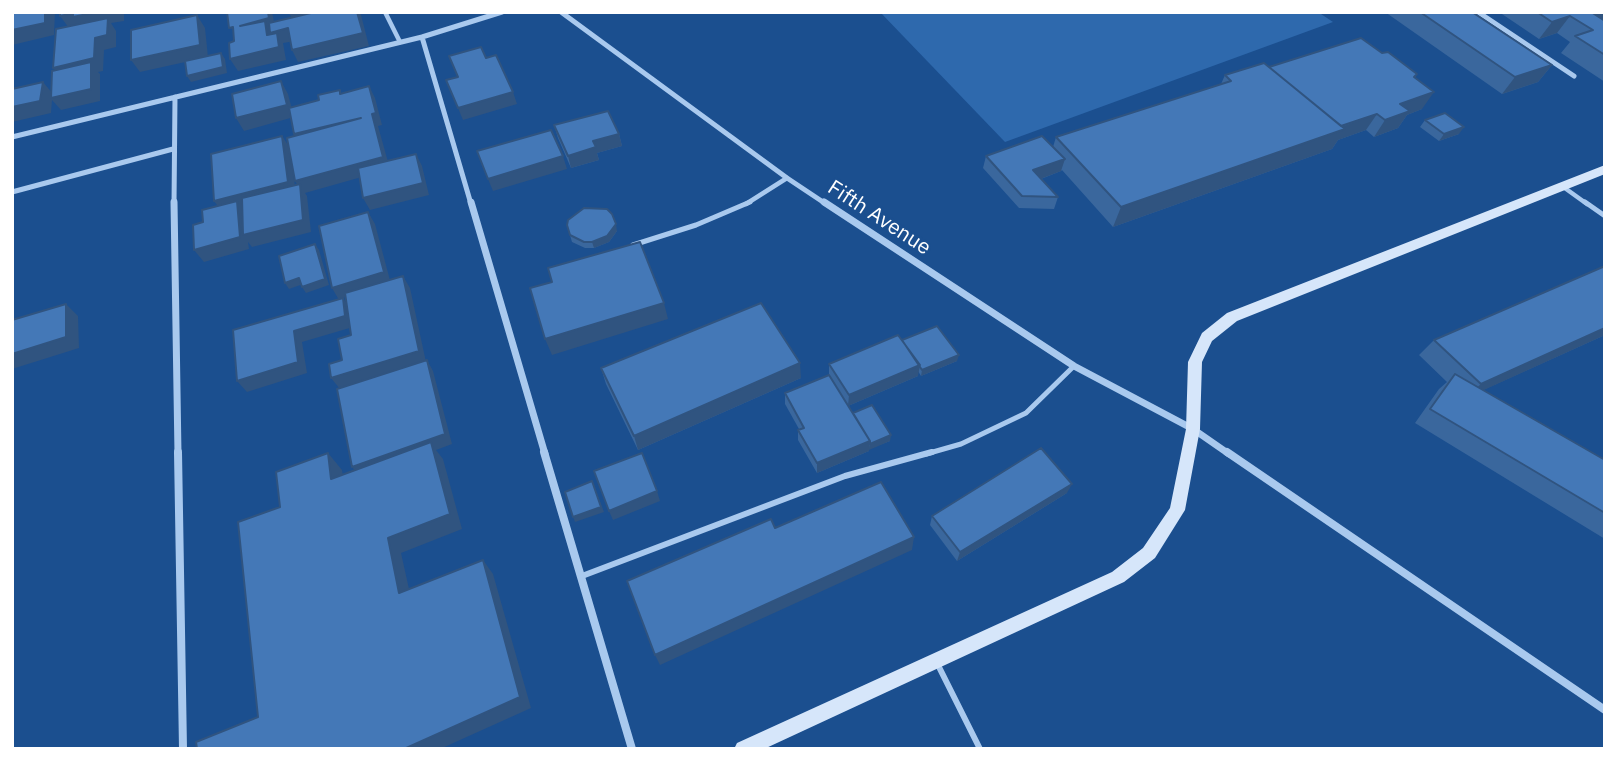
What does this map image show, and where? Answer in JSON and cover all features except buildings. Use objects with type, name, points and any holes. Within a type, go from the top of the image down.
[{"type":"street","points":[[12,137],[422,37],[502,12]]},
{"type":"street","name":"Fifth Avenue","points":[[561,12],[787,178],[1074,366],[1192,429],[1605,710]]},
{"type":"street","points":[[1478,12],[1574,76]]},
{"type":"street","points":[[422,37],[632,749]]},
{"type":"street","points":[[176,97],[173,149],[183,749]]},
{"type":"street","points":[[12,192],[173,149]]},
{"type":"street","points":[[743,749],[1118,577],[1149,553],[1177,510],[1192,429],[1195,362],[1207,337],[1233,317],[1605,169]]},
{"type":"lane","points":[[385,12],[400,42]]},
{"type":"lane","points":[[623,248],[696,225],[748,203],[787,178]]},
{"type":"lane","points":[[1562,186],[1605,216]]},
{"type":"lane","points":[[582,576],[845,476],[961,443],[1026,413],[1074,366]]},
{"type":"lane","points":[[936,660],[979,749]]},
{"type":"shaded area","points":[[880,12],[1318,12],[1333,22],[1005,142]]}]
